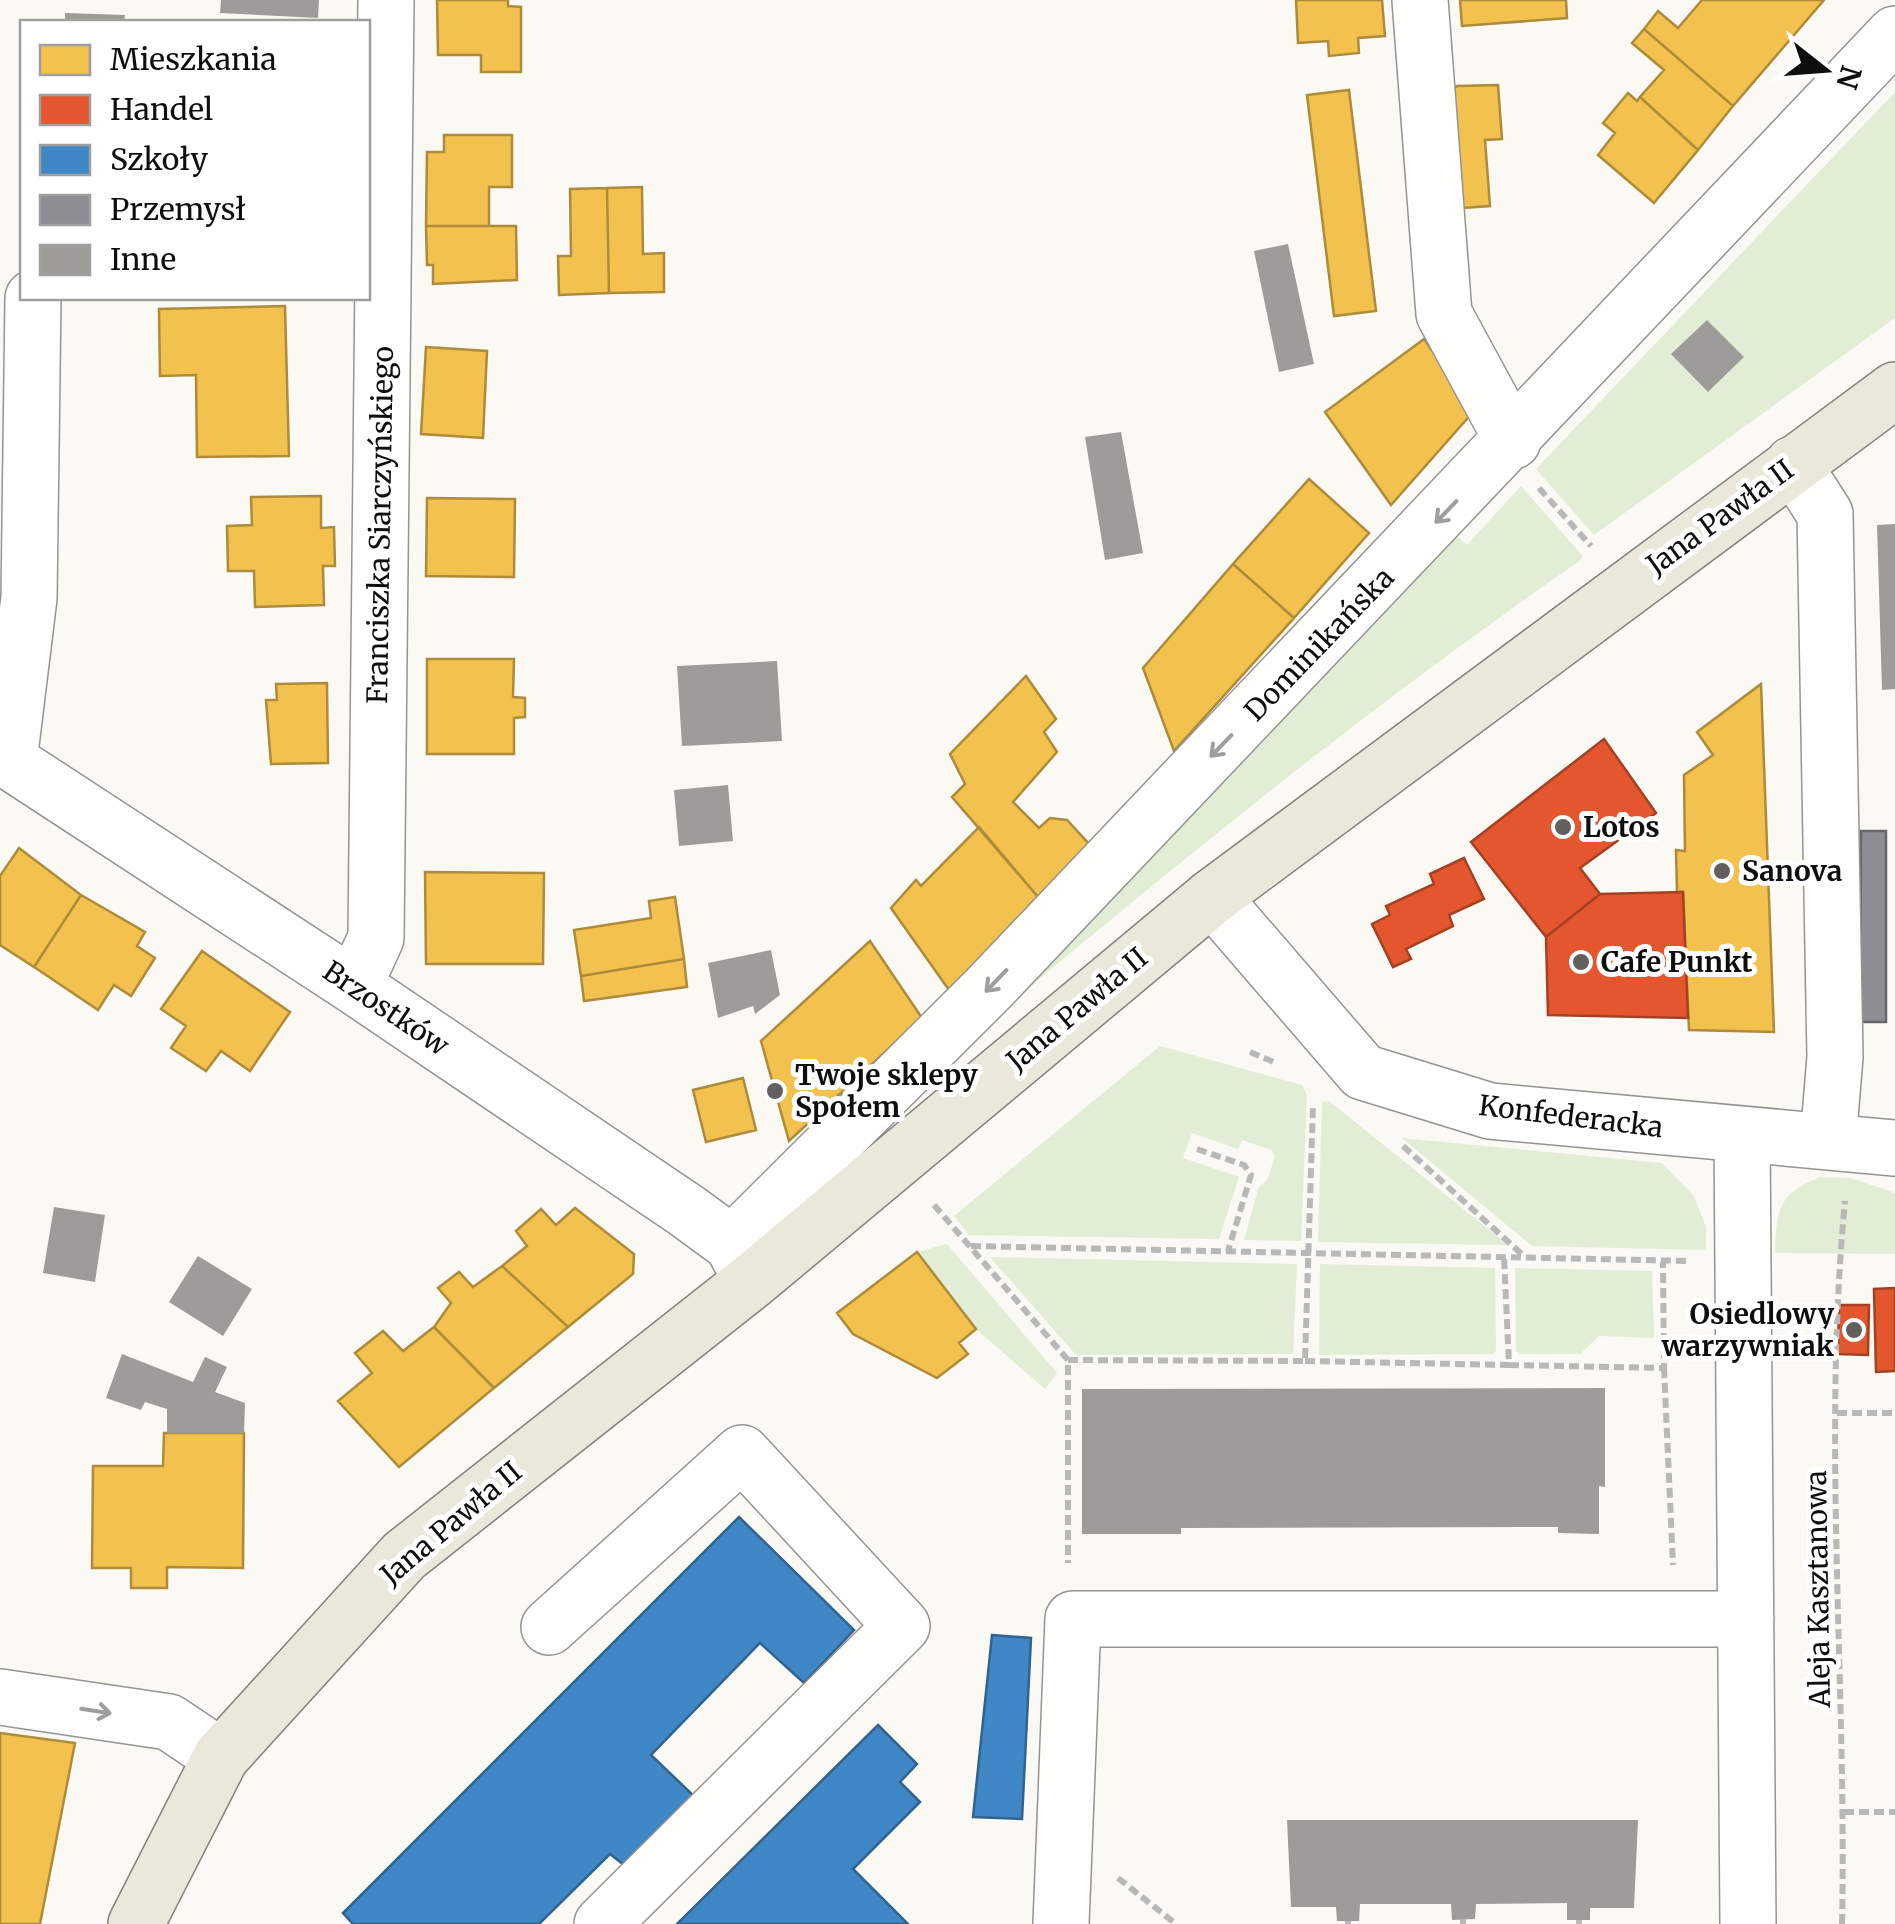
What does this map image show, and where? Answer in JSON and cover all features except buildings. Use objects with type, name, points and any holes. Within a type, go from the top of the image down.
[{"type":"main road","name":"Jana Pawła II","points":[[136,1924],[221,1758],[404,1556],[742,1262],[1212,897],[1895,390]]},
{"type":"street","name":"Franciszka Siarczyńskiego","points":[[354,986],[376,938],[386,0]]},
{"type":"street","points":[[1420,0],[1444,314],[1524,462]]},
{"type":"street","name":"Dominikańska","points":[[742,1262],[989,988],[1524,462],[1895,34]]},
{"type":"street","points":[[4,758],[29,598],[33,300]]},
{"type":"street","points":[[1793,464],[1825,514],[1835,1057],[1828,1142]]},
{"type":"street","name":"Brzostków","points":[[4,758],[354,986],[742,1262]]},
{"type":"street","name":"Konfederacka","points":[[1212,897],[1363,1072],[1490,1111],[1895,1148]]},
{"type":"street","points":[[1742,1135],[1748,1924]]},
{"type":"street","points":[[549,1627],[742,1453],[902,1626],[602,1924]]},
{"type":"street","points":[[1062,1924],[1073,1619],[1746,1620]]},
{"type":"street","points":[[0,1696],[168,1722],[221,1758]]},
{"type":"path","points":[[1524,462],[1593,548]]},
{"type":"path","points":[[1250,1052],[1282,1066]]},
{"type":"path","points":[[1305,1361],[1314,1098]]},
{"type":"path","points":[[1392,1138],[1526,1257]]},
{"type":"path","points":[[1197,1149],[1244,1165],[1251,1175],[1228,1251]]},
{"type":"path","name":"Aleja Kasztanowa","points":[[1842,1924],[1844,1812],[1837,1413],[1845,1196]]},
{"type":"path","points":[[934,1205],[1068,1360],[1066,1549],[1073,1619]]},
{"type":"path","points":[[971,1246],[1663,1262],[1674,1586],[1684,1621]]},
{"type":"path","points":[[1504,1256],[1509,1364]]},
{"type":"path","points":[[1068,1360],[1664,1368]]},
{"type":"path","points":[[1837,1413],[1895,1412]]},
{"type":"path","points":[[1844,1812],[1895,1812]]},
{"type":"green space","points":[[1895,92],[1895,318],[1594,535],[1536,469]],"holes":[[[1707,320],[1744,357],[1708,392],[1672,354]]]},
{"type":"green space","points":[[1521,486],[1582,555],[1581,560],[1309,760],[874,1117],[1172,832],[1457,536],[1467,545]]},
{"type":"green space","points":[[1160,1046],[1302,1085],[1307,1095],[1301,1241],[1244,1240],[1258,1189],[1268,1178],[1275,1156],[1271,1150],[1242,1140],[1238,1149],[1192,1133],[1183,1158],[1239,1177],[1219,1239],[969,1235],[954,1216]]},
{"type":"green space","points":[[1329,1101],[1508,1245],[1318,1242],[1322,1102]]},
{"type":"green space","points":[[1402,1138],[1662,1163],[1694,1196],[1706,1227],[1706,1250],[1532,1246]]},
{"type":"green space","points":[[1820,1177],[1851,1178],[1895,1193],[1895,1254],[1775,1253],[1782,1205],[1795,1190]]},
{"type":"green space","points":[[947,1244],[1057,1373],[1045,1389],[976,1329],[917,1252]]},
{"type":"green space","points":[[990,1257],[1297,1264],[1293,1354],[1076,1355]]},
{"type":"green space","points":[[1320,1264],[1495,1268],[1494,1354],[1319,1355]]},
{"type":"green space","points":[[1515,1268],[1652,1271],[1654,1338],[1599,1336],[1580,1354],[1521,1354],[1516,1351]]},
{"type":"place","name":"Lotos","points":[[1563,827]]},
{"type":"place","name":"Sanova","points":[[1722,871]]},
{"type":"place","name":"Cafe Punkt","points":[[1581,962]]},
{"type":"place","name":"Twoje sklepy Społem","points":[[775,1091]]},
{"type":"place","name":"Osiedlowy warzywniak","points":[[1854,1330]]}]
